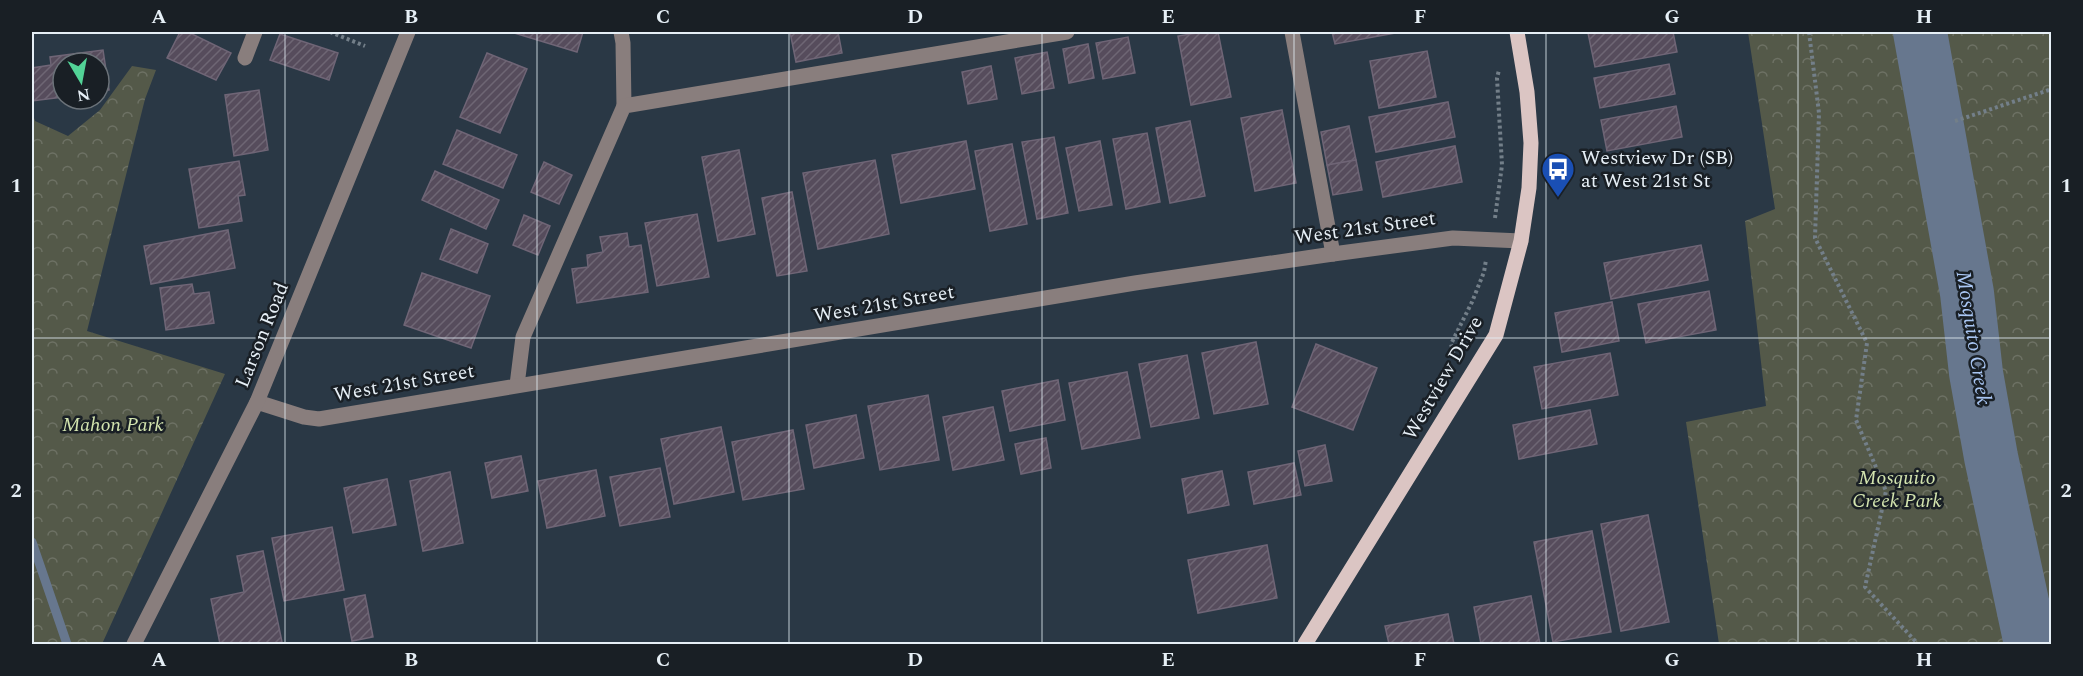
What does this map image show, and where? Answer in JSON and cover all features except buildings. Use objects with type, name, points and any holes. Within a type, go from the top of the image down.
[{"type":"main road","name":"Westview Drive","points":[[1305,645],[1496,335],[1521,241],[1529,188],[1531,143],[1527,92],[1517,32]]},
{"type":"street","points":[[245,58],[255,32]]},
{"type":"street","name":"Larson Road","points":[[134,645],[257,402],[408,32]]},
{"type":"street","points":[[517,385],[523,337],[624,106],[621,32]]},
{"type":"street","points":[[624,106],[1067,32]]},
{"type":"street","points":[[1292,32],[1333,254]]},
{"type":"street","name":"West 21st Street","points":[[257,402],[304,417],[319,419],[1136,283],[1453,238],[1521,241]]},
{"type":"path","points":[[330,32],[365,46]]},
{"type":"path","points":[[1809,32],[1819,113],[1815,238],[1867,343],[1856,420],[1886,491],[1865,587],[1918,645]]},
{"type":"path","points":[[1497,78],[1502,165],[1497,207]]},
{"type":"path","points":[[1955,121],[2052,89]]},
{"type":"path","points":[[1451,344],[1465,319],[1484,272]]},
{"type":"green space","name":"Mosquito Creek Park","points":[[1748,32],[2051,32],[2051,644],[1719,644],[1686,422],[1766,406],[1745,221],[1775,209]]},
{"type":"green space","name":"Mahon Park","points":[[132,66],[156,70],[145,99],[87,331],[225,374],[102,644],[32,644],[32,112],[35,121],[68,136],[99,111],[111,111],[111,95]]},
{"type":"waterway","name":"Mosquito Creek","points":[[1920,32],[1967,293],[1976,373],[1991,457],[2031,644]]},
{"type":"waterway","points":[[32,542],[67,644]]},
{"type":"place","name":"Westview Dr (SB) at West 21st St","points":[[1558,198]]}]
